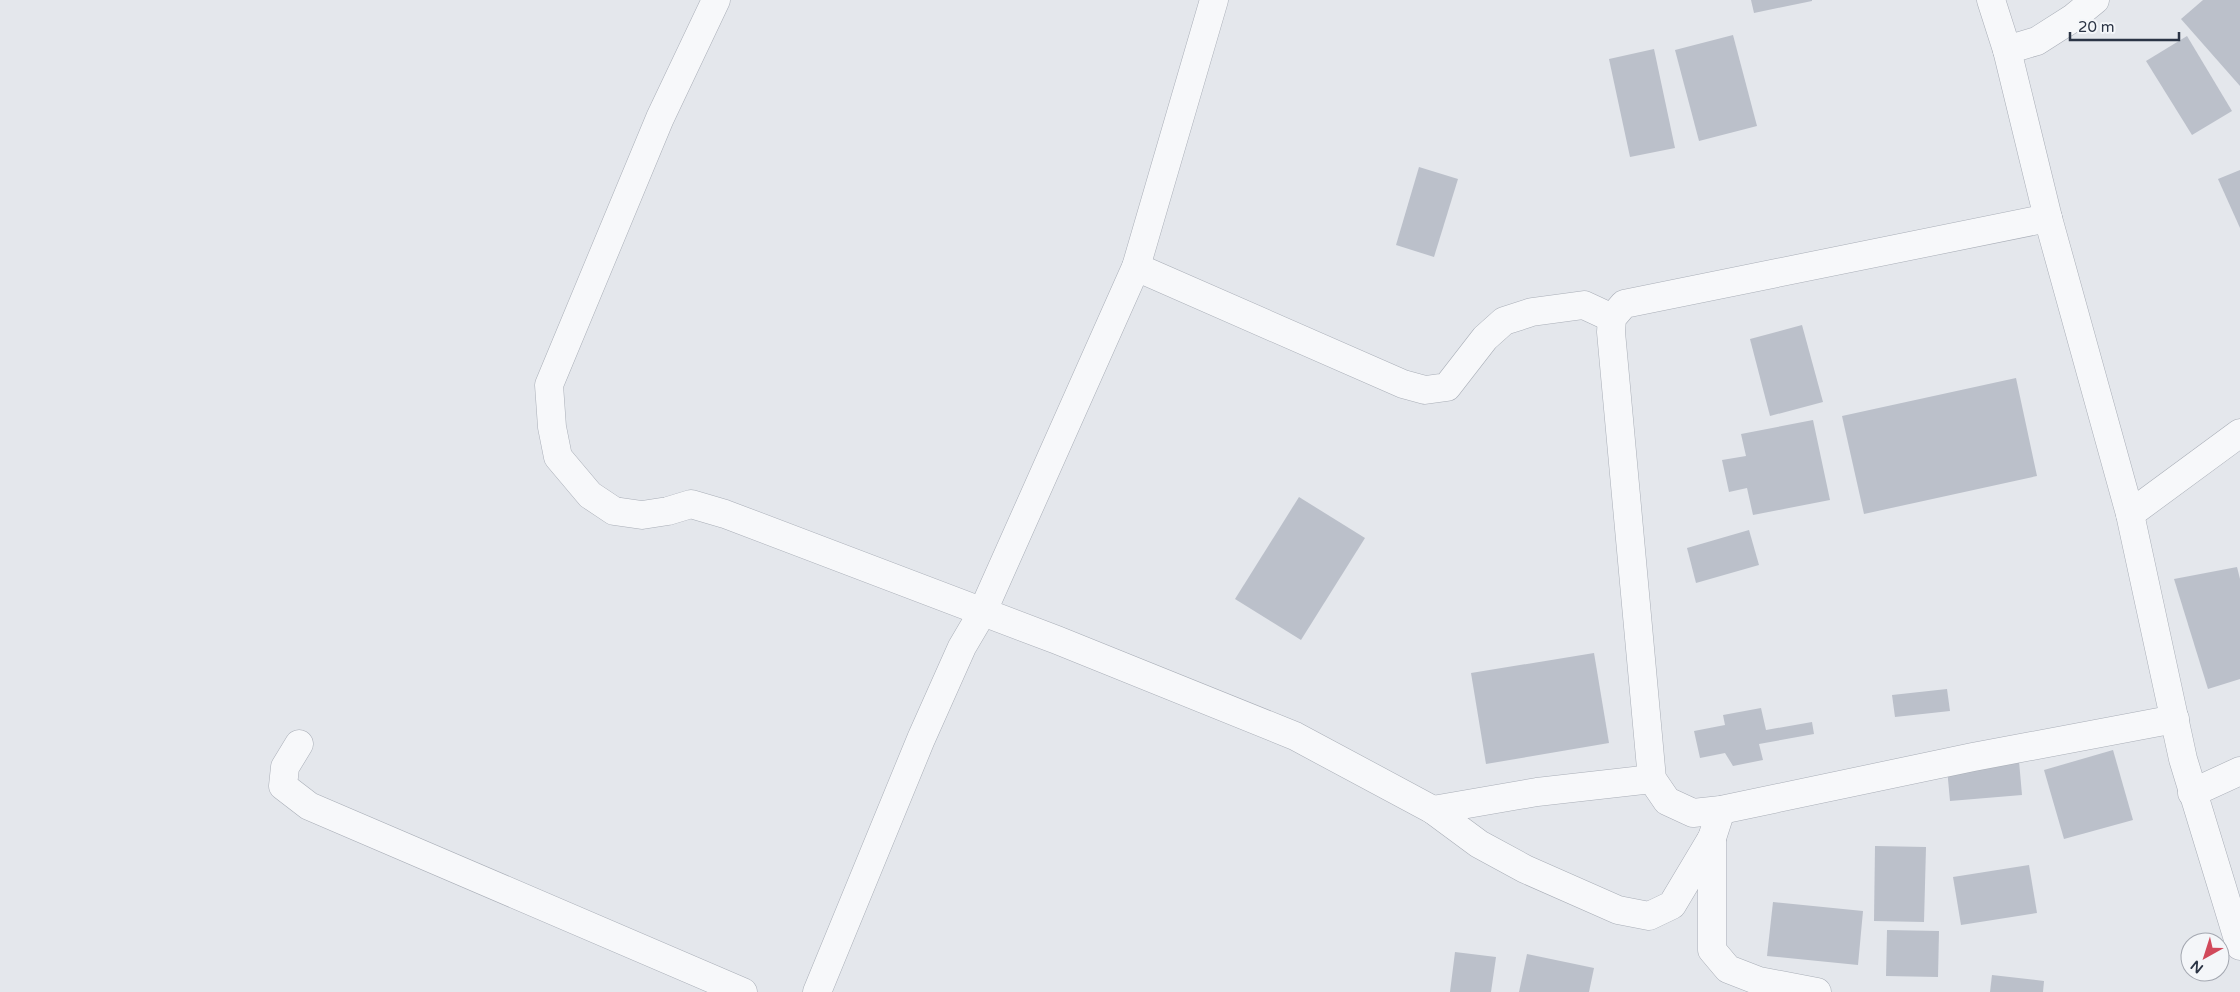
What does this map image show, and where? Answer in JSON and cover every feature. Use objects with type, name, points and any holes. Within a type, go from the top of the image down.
[{"type":"street","points":[[716,0],[660,118],[549,385],[552,427],[558,457],[590,495],[614,511],[642,515],[668,512],[691,504],[726,514],[982,614],[1057,640],[1295,736],[1433,810],[1479,844],[1525,869],[1618,910],[1649,916],[1672,905],[1712,838],[1721,810]]},
{"type":"street","points":[[817,992],[921,739],[962,648],[982,614],[1136,267],[1214,0]]},
{"type":"street","points":[[1991,0],[2007,50],[2048,218],[2130,514],[2174,719],[2192,793],[2240,946]]},
{"type":"street","points":[[2007,50],[2037,40],[2073,18],[2095,0]]},
{"type":"street","points":[[2048,218],[1624,304],[1612,318],[1611,332],[1652,780],[1667,801],[1693,813],[1721,810],[1973,757],[2174,719]]},
{"type":"street","points":[[1136,267],[1403,384],[1425,390],[1447,387],[1485,338],[1504,321],[1532,312],[1584,304],[1612,318]]},
{"type":"street","points":[[2130,514],[2240,433]]},
{"type":"street","points":[[299,744],[285,767],[284,786],[309,806],[743,992]]},
{"type":"street","points":[[2192,793],[2240,771]]},
{"type":"street","points":[[1433,810],[1537,792],[1652,780]]},
{"type":"street","points":[[1712,838],[1712,950],[1728,969],[1759,981],[1817,992]]},
{"type":"building","points":[[1751,0],[1812,0],[1812,1],[1754,13]]},
{"type":"building","points":[[2203,0],[2240,0],[2240,86],[2181,19]]},
{"type":"building","points":[[1733,35],[1757,126],[1699,141],[1675,50]]},
{"type":"building","points":[[2187,36],[2232,111],[2192,135],[2146,61]]},
{"type":"building","points":[[1654,49],[1675,148],[1630,157],[1609,59]]},
{"type":"building","points":[[1419,167],[1458,179],[1434,257],[1396,245]]},
{"type":"building","points":[[2240,170],[2240,228],[2218,179]]},
{"type":"building","points":[[1802,325],[1823,402],[1770,416],[1750,339]]},
{"type":"building","points":[[2016,378],[2037,476],[1864,514],[1842,416]]},
{"type":"building","points":[[1813,420],[1830,500],[1753,515],[1747,488],[1729,492],[1722,460],[1746,456],[1741,434]]},
{"type":"building","points":[[1299,497],[1365,538],[1301,640],[1235,599]]},
{"type":"building","points":[[1749,530],[1759,565],[1696,583],[1687,548]]},
{"type":"building","points":[[2237,567],[2240,579],[2240,679],[2208,689],[2174,579]]},
{"type":"building","points":[[1594,653],[1609,743],[1486,764],[1471,673]]},
{"type":"building","points":[[1947,689],[1950,711],[1895,717],[1892,695]]},
{"type":"building","points":[[1761,708],[1766,730],[1812,722],[1814,734],[1759,744],[1763,760],[1733,766],[1725,753],[1700,758],[1694,731],[1725,725],[1723,715]]},
{"type":"building","points":[[2113,750],[2133,820],[2064,839],[2044,770]]},
{"type":"building","points":[[2019,761],[2022,795],[1950,801],[1947,768]]},
{"type":"building","points":[[1875,846],[1926,847],[1924,922],[1874,921]]},
{"type":"building","points":[[2029,865],[2037,913],[1961,925],[1953,877]]},
{"type":"building","points":[[1773,902],[1863,911],[1858,965],[1767,956]]},
{"type":"building","points":[[1887,930],[1939,931],[1938,977],[1886,976]]},
{"type":"building","points":[[1455,952],[1496,957],[1491,992],[1450,992]]},
{"type":"building","points":[[1527,954],[1594,968],[1589,992],[1519,992]]},
{"type":"building","points":[[1992,975],[2044,981],[2043,992],[1990,992]]}]
